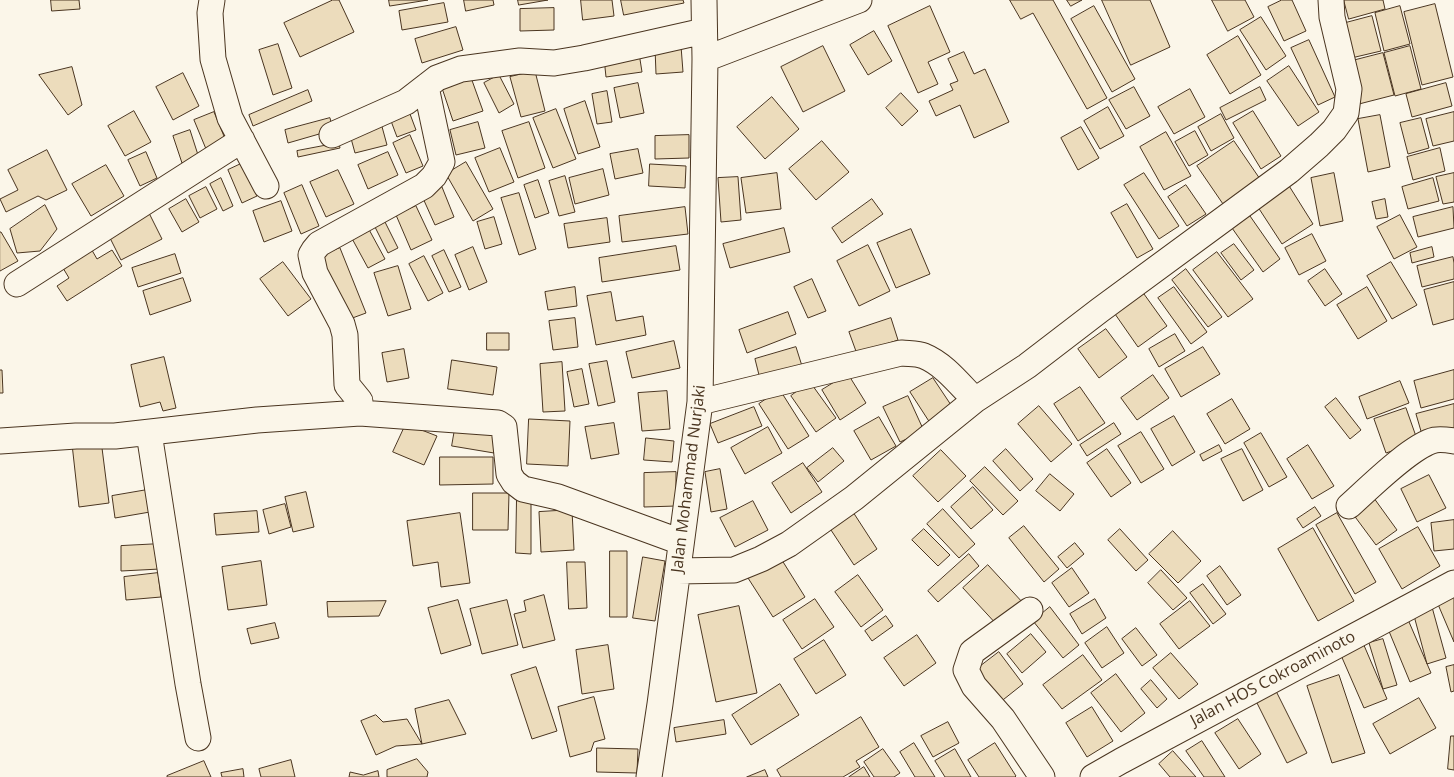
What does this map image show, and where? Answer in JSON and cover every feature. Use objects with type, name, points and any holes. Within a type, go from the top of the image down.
[{"type":"street","points":[[212,0],[210,13],[212,59],[230,118],[266,186]]},
{"type":"street","name":"Jalan Mohammad Nurjaki","points":[[648,777],[660,704],[700,402],[705,59],[704,0]]},
{"type":"street","points":[[705,59],[859,0]]},
{"type":"street","points":[[678,570],[734,570],[761,559],[789,544],[854,498],[974,400],[1027,366],[1288,171],[1334,130],[1346,113],[1349,89],[1332,17],[1331,0]]},
{"type":"street","points":[[332,135],[406,102],[437,78],[462,70],[520,61],[554,63],[704,31]]},
{"type":"street","points":[[361,409],[347,385],[342,324],[316,273],[311,255],[319,244],[424,186],[439,168],[442,162],[426,87]]},
{"type":"street","points":[[18,284],[242,140]]},
{"type":"street","points":[[700,402],[901,354],[915,354],[926,357],[943,368],[974,400]]},
{"type":"street","points":[[0,441],[149,433],[361,409],[498,422],[504,427],[509,474],[514,482],[523,489],[558,497],[682,542]]},
{"type":"street","points":[[149,433],[198,738]]},
{"type":"street","points":[[1349,506],[1405,457],[1421,446],[1434,440],[1454,441]]},
{"type":"street","name":"Jalan HOS Cokroaminoto","points":[[1093,777],[1454,583]]},
{"type":"street","points":[[1030,610],[972,652],[966,670],[974,686],[1003,720],[1042,777]]},
{"type":"building","points":[[51,0],[79,0],[80,9],[52,11]]},
{"type":"building","points":[[333,0],[339,0],[354,32],[300,57],[284,23]]},
{"type":"building","points":[[389,0],[428,0],[390,6]]},
{"type":"building","points":[[464,0],[493,0],[494,5],[466,11]]},
{"type":"building","points":[[518,0],[548,0],[519,5]]},
{"type":"building","points":[[581,0],[612,0],[614,16],[583,20]]},
{"type":"building","points":[[621,0],[683,0],[684,3],[624,15]]},
{"type":"building","points":[[1010,0],[1053,0],[1107,98],[1087,109],[1033,13],[1021,19]]},
{"type":"building","points":[[1067,0],[1082,0],[1071,6]]},
{"type":"building","points":[[1102,0],[1150,0],[1170,47],[1131,65]]},
{"type":"building","points":[[1212,0],[1245,0],[1254,17],[1228,31]]},
{"type":"building","points":[[1282,0],[1292,0],[1306,31],[1284,41],[1268,7]]},
{"type":"building","points":[[1344,0],[1383,0],[1385,9],[1349,19]]},
{"type":"building","points":[[444,3],[448,22],[402,30],[399,11]]},
{"type":"building","points":[[1435,4],[1453,77],[1422,85],[1404,12]]},
{"type":"building","points":[[930,6],[950,52],[928,62],[938,84],[918,93],[888,26]]},
{"type":"building","points":[[1094,6],[1135,79],[1112,92],[1071,19]]},
{"type":"building","points":[[1400,6],[1410,44],[1384,51],[1375,13]]},
{"type":"building","points":[[554,8],[554,30],[520,31],[520,9]]},
{"type":"building","points":[[1372,16],[1381,51],[1347,59],[1338,25]]},
{"type":"building","points":[[1261,17],[1286,56],[1266,70],[1240,30]]},
{"type":"building","points":[[456,27],[463,50],[422,63],[415,39]]},
{"type":"building","points":[[874,31],[892,61],[868,75],[850,45]]},
{"type":"building","points":[[1238,36],[1261,75],[1230,94],[1207,55]]},
{"type":"building","points":[[1309,40],[1335,97],[1318,105],[1291,48]]},
{"type":"building","points":[[278,44],[292,88],[273,95],[259,50]]},
{"type":"building","points":[[681,46],[683,72],[656,74],[655,48]]},
{"type":"building","points":[[823,46],[845,91],[803,112],[781,67]]},
{"type":"building","points":[[1410,46],[1421,89],[1395,96],[1384,53]]},
{"type":"building","points":[[964,52],[974,74],[985,69],[1009,122],[974,138],[960,105],[936,116],[929,101],[953,90],[950,84],[958,81],[948,59]]},
{"type":"building","points":[[639,53],[642,72],[606,77],[604,58]]},
{"type":"building","points":[[1383,53],[1394,95],[1359,104],[1348,62]]},
{"type":"building","points":[[1289,66],[1319,112],[1298,126],[1267,81]]},
{"type":"building","points":[[72,67],[82,105],[68,115],[39,75]]},
{"type":"building","points":[[535,71],[545,111],[521,117],[510,77]]},
{"type":"building","points":[[469,72],[483,111],[453,121],[440,82]]},
{"type":"building","points":[[183,73],[199,106],[173,120],[156,87]]},
{"type":"building","points":[[499,75],[514,104],[499,113],[484,83]]},
{"type":"building","points":[[638,83],[644,113],[620,118],[614,88]]},
{"type":"building","points":[[1446,83],[1452,106],[1412,117],[1406,94]]},
{"type":"building","points":[[1134,87],[1150,116],[1126,129],[1109,100]]},
{"type":"building","points":[[1260,87],[1266,100],[1226,120],[1220,108]]},
{"type":"building","points":[[1190,89],[1205,117],[1174,134],[1158,107]]},
{"type":"building","points":[[308,90],[312,101],[253,126],[249,115]]},
{"type":"building","points":[[607,91],[612,122],[597,124],[592,94]]},
{"type":"building","points":[[901,93],[918,111],[902,126],[886,108]]},
{"type":"building","points":[[772,97],[799,129],[765,159],[737,127]]},
{"type":"building","points":[[585,101],[600,147],[578,154],[564,109]]},
{"type":"building","points":[[407,106],[416,130],[397,137],[388,113]]},
{"type":"building","points":[[1108,107],[1124,136],[1100,149],[1084,121]]},
{"type":"building","points":[[556,109],[576,159],[553,168],[533,118]]},
{"type":"building","points":[[134,111],[151,142],[125,156],[108,126]]},
{"type":"building","points":[[1253,111],[1281,156],[1261,169],[1233,123]]},
{"type":"building","points":[[214,112],[226,141],[206,149],[194,120]]},
{"type":"building","points":[[1454,112],[1454,141],[1433,146],[1426,119]]},
{"type":"building","points":[[1221,114],[1234,138],[1211,151],[1198,127]]},
{"type":"building","points":[[1380,115],[1390,167],[1368,172],[1358,119]]},
{"type":"building","points":[[330,118],[333,130],[288,143],[285,130]]},
{"type":"building","points":[[1421,118],[1429,148],[1408,154],[1400,123]]},
{"type":"building","points":[[478,122],[485,148],[456,155],[450,130]]},
{"type":"building","points":[[529,122],[545,168],[518,178],[502,131]]},
{"type":"building","points":[[381,123],[387,145],[355,153],[349,131]]},
{"type":"building","points":[[1081,127],[1099,158],[1078,170],[1061,138]]},
{"type":"building","points":[[190,130],[199,158],[182,163],[173,136]]},
{"type":"building","points":[[1195,131],[1208,155],[1189,166],[1175,142]]},
{"type":"building","points":[[1166,132],[1191,176],[1164,190],[1140,147]]},
{"type":"building","points":[[410,135],[423,166],[406,173],[393,143]]},
{"type":"building","points":[[689,135],[689,158],[655,159],[655,136]]},
{"type":"building","points":[[822,141],[849,172],[816,200],[789,169]]},
{"type":"building","points":[[1234,141],[1260,179],[1223,204],[1197,166]]},
{"type":"building","points":[[339,143],[340,148],[298,157],[297,151]]},
{"type":"building","points":[[500,148],[514,182],[489,192],[475,158]]},
{"type":"building","points":[[1440,148],[1445,171],[1413,180],[1407,157]]},
{"type":"building","points":[[638,149],[643,173],[615,179],[610,154]]},
{"type":"building","points":[[47,150],[67,190],[46,200],[38,196],[6,212],[0,199],[18,190],[8,170]]},
{"type":"building","points":[[146,152],[157,178],[140,186],[128,160]]},
{"type":"building","points":[[388,152],[398,175],[368,189],[358,165]]},
{"type":"building","points":[[466,162],[493,209],[473,221],[446,174]]},
{"type":"building","points":[[243,163],[257,196],[242,203],[228,170]]},
{"type":"building","points":[[650,164],[686,166],[685,188],[649,186]]},
{"type":"building","points":[[106,165],[124,196],[91,216],[72,184]]},
{"type":"building","points":[[603,169],[609,195],[575,204],[569,178]]},
{"type":"building","points":[[338,170],[354,204],[326,217],[310,182]]},
{"type":"building","points":[[777,173],[781,209],[746,213],[741,178]]},
{"type":"building","points":[[1144,173],[1179,226],[1159,239],[1124,185]]},
{"type":"building","points":[[1334,173],[1343,221],[1320,226],[1311,178]]},
{"type":"building","points":[[1454,173],[1454,202],[1443,204],[1436,177]]},
{"type":"building","points":[[565,176],[575,212],[559,216],[549,181]]},
{"type":"building","points":[[738,177],[741,220],[721,222],[718,178]]},
{"type":"building","points":[[221,178],[233,206],[223,211],[210,184]]},
{"type":"building","points":[[1433,178],[1439,201],[1408,209],[1402,187]]},
{"type":"building","points":[[538,180],[549,213],[535,218],[524,185]]},
{"type":"building","points":[[1286,181],[1313,224],[1282,244],[1254,201]]},
{"type":"building","points":[[302,185],[319,226],[301,234],[284,193]]},
{"type":"building","points":[[1186,185],[1206,214],[1187,226],[1168,197]]},
{"type":"building","points":[[206,187],[217,209],[200,218],[189,196]]},
{"type":"building","points":[[442,187],[454,217],[435,225],[422,196]]},
{"type":"building","points":[[519,193],[536,249],[519,255],[501,198]]},
{"type":"building","points":[[186,199],[199,222],[182,232],[169,209]]},
{"type":"building","points":[[872,199],[883,214],[842,243],[832,228]]},
{"type":"building","points":[[1385,199],[1388,217],[1376,219],[1372,202]]},
{"type":"building","points":[[281,201],[292,231],[264,242],[253,211]]},
{"type":"building","points":[[1127,204],[1153,249],[1137,258],[1111,213]]},
{"type":"building","points":[[45,205],[57,229],[40,251],[17,253],[10,229]]},
{"type":"building","points":[[416,206],[432,240],[411,250],[396,215]]},
{"type":"building","points":[[685,207],[688,234],[622,242],[619,216]]},
{"type":"building","points":[[1453,207],[1454,228],[1418,237],[1413,217]]},
{"type":"building","points":[[147,209],[162,239],[121,260],[106,230]]},
{"type":"building","points":[[1400,215],[1417,247],[1394,259],[1377,227]]},
{"type":"building","points":[[382,216],[398,248],[388,253],[372,221]]},
{"type":"building","points":[[1250,216],[1280,259],[1263,272],[1232,228]]},
{"type":"building","points":[[494,217],[502,244],[485,249],[477,222]]},
{"type":"building","points":[[607,218],[610,242],[568,248],[564,224]]},
{"type":"building","points":[[366,224],[385,259],[368,268],[349,233]]},
{"type":"building","points":[[784,228],[790,252],[730,268],[723,244]]},
{"type":"building","points":[[911,229],[930,274],[896,288],[877,243]]},
{"type":"building","points":[[0,232],[18,261],[0,271]]},
{"type":"building","points":[[1312,234],[1326,261],[1299,275],[1285,248]]},
{"type":"building","points":[[1234,244],[1254,270],[1241,280],[1221,253]]},
{"type":"building","points":[[89,245],[97,259],[112,250],[122,266],[67,301],[57,286],[69,278],[60,263]]},
{"type":"building","points":[[868,245],[890,291],[859,306],[837,261]]},
{"type":"building","points":[[676,246],[680,270],[602,282],[599,258]]},
{"type":"building","points":[[473,247],[487,282],[469,290],[455,255]]},
{"type":"building","points":[[1432,247],[1434,257],[1412,263],[1410,253]]},
{"type":"building","points":[[340,248],[366,313],[347,320],[321,255]]},
{"type":"building","points":[[444,250],[461,287],[449,292],[432,256]]},
{"type":"building","points":[[1217,252],[1253,299],[1228,317],[1193,270]]},
{"type":"building","points":[[175,254],[181,273],[138,287],[132,268]]},
{"type":"building","points":[[424,256],[443,293],[428,301],[409,264]]},
{"type":"building","points":[[1453,257],[1454,279],[1422,287],[1417,266]]},
{"type":"building","points":[[283,262],[311,299],[288,316],[260,279]]},
{"type":"building","points":[[1391,262],[1417,305],[1392,319],[1367,276]]},
{"type":"building","points":[[398,266],[411,309],[388,316],[374,273]]},
{"type":"building","points":[[1186,269],[1222,317],[1208,327],[1172,280]]},
{"type":"building","points":[[1325,269],[1342,294],[1325,306],[1308,281]]},
{"type":"building","points":[[183,278],[191,301],[150,315],[143,291]]},
{"type":"building","points":[[812,279],[826,311],[808,318],[794,287]]},
{"type":"building","points":[[1454,282],[1454,319],[1433,325],[1424,290]]},
{"type":"building","points":[[575,287],[577,306],[548,310],[545,292]]},
{"type":"building","points":[[1174,287],[1207,332],[1191,344],[1158,298]]},
{"type":"building","points":[[1367,287],[1387,321],[1358,339],[1337,305]]},
{"type":"building","points":[[611,292],[616,321],[643,316],[646,335],[596,345],[587,296]]},
{"type":"building","points":[[1144,294],[1167,326],[1138,347],[1115,314]]},
{"type":"building","points":[[788,312],[796,334],[747,353],[739,330]]},
{"type":"building","points":[[575,318],[578,347],[553,350],[549,321]]},
{"type":"building","points":[[891,318],[898,340],[857,354],[849,332]]},
{"type":"building","points":[[1106,329],[1127,357],[1099,378],[1078,349]]},
{"type":"building","points":[[487,333],[509,333],[509,350],[487,350]]},
{"type":"building","points":[[1175,334],[1185,351],[1159,367],[1149,349]]},
{"type":"building","points":[[674,341],[680,368],[632,378],[626,352]]},
{"type":"building","points":[[796,347],[802,366],[760,379],[755,359]]},
{"type":"building","points":[[1203,347],[1220,374],[1181,397],[1165,369]]},
{"type":"building","points":[[404,349],[409,378],[387,382],[382,353]]},
{"type":"building","points":[[164,357],[176,408],[163,411],[160,402],[140,407],[131,365]]},
{"type":"building","points":[[452,360],[497,367],[493,395],[448,389]]},
{"type":"building","points":[[607,361],[615,402],[598,406],[589,364]]},
{"type":"building","points":[[562,362],[565,411],[543,412],[540,364]]},
{"type":"building","points":[[582,369],[589,404],[574,407],[567,372]]},
{"type":"building","points":[[0,370],[2,370],[3,393],[0,393]]},
{"type":"building","points":[[1454,370],[1454,399],[1421,408],[1414,381]]},
{"type":"building","points":[[848,374],[866,403],[840,420],[822,390]]},
{"type":"building","points":[[1153,375],[1169,398],[1137,420],[1121,398]]},
{"type":"building","points":[[933,378],[955,411],[932,426],[910,392]]},
{"type":"building","points":[[1400,381],[1409,403],[1367,419],[1359,397]]},
{"type":"building","points":[[810,382],[836,418],[816,432],[791,396]]},
{"type":"building","points":[[1080,387],[1105,423],[1078,441],[1054,404]]},
{"type":"building","points":[[780,390],[809,436],[788,449],[759,404]]},
{"type":"building","points":[[667,391],[670,429],[642,431],[638,393]]},
{"type":"building","points":[[908,396],[924,431],[900,442],[883,407]]},
{"type":"building","points":[[1336,398],[1361,430],[1350,439],[1325,407]]},
{"type":"building","points":[[1232,399],[1250,429],[1225,444],[1207,414]]},
{"type":"building","points":[[1454,404],[1454,430],[1423,438],[1416,414]]},
{"type":"building","points":[[1039,406],[1072,444],[1051,462],[1018,424]]},
{"type":"building","points":[[754,407],[762,426],[718,443],[710,424]]},
{"type":"building","points":[[1406,408],[1418,442],[1386,453],[1374,419]]},
{"type":"building","points":[[1174,416],[1195,452],[1172,466],[1151,429]]},
{"type":"building","points":[[879,417],[896,446],[871,460],[854,431]]},
{"type":"building","points":[[529,419],[570,421],[568,466],[527,464]]},
{"type":"building","points":[[456,423],[498,431],[494,453],[452,446]]},
{"type":"building","points":[[614,423],[619,454],[591,459],[585,427]]},
{"type":"building","points":[[1114,423],[1121,434],[1087,456],[1080,445]]},
{"type":"building","points":[[406,424],[437,436],[424,465],[393,452]]},
{"type":"building","points":[[768,427],[782,453],[745,474],[731,448]]},
{"type":"building","points":[[1141,432],[1164,469],[1141,483],[1118,446]]},
{"type":"building","points":[[1261,433],[1287,477],[1269,487],[1244,443]]},
{"type":"building","points":[[646,438],[674,441],[672,462],[644,460]]},
{"type":"building","points":[[101,440],[109,503],[79,507],[72,444]]},
{"type":"building","points":[[1219,445],[1222,451],[1203,461],[1200,455]]},
{"type":"building","points":[[1308,445],[1334,486],[1312,499],[1287,459]]},
{"type":"building","points":[[833,448],[844,461],[818,482],[807,468]]},
{"type":"building","points":[[1006,449],[1033,479],[1020,491],[993,461]]},
{"type":"building","points":[[1107,449],[1131,483],[1111,497],[1087,463]]},
{"type":"building","points":[[1242,449],[1263,490],[1243,501],[1221,459]]},
{"type":"building","points":[[941,450],[966,476],[938,502],[913,476]]},
{"type":"building","points":[[440,457],[493,457],[493,484],[440,485]]},
{"type":"building","points":[[803,463],[822,492],[791,513],[772,483]]},
{"type":"building","points":[[985,467],[1018,501],[1003,515],[970,481]]},
{"type":"building","points":[[720,469],[727,509],[711,512],[705,472]]},
{"type":"building","points":[[676,472],[676,506],[644,507],[644,473]]},
{"type":"building","points":[[1050,474],[1074,494],[1060,511],[1036,491]]},
{"type":"building","points":[[1429,475],[1446,508],[1417,522],[1401,489]]},
{"type":"building","points":[[973,487],[993,510],[971,529],[951,507]]},
{"type":"building","points":[[147,490],[150,512],[115,518],[112,496]]},
{"type":"building","points":[[306,492],[314,527],[293,532],[285,497]]},
{"type":"building","points":[[473,493],[509,493],[508,530],[473,530]]},
{"type":"building","points":[[1371,494],[1397,530],[1376,545],[1350,510]]},
{"type":"building","points":[[517,495],[531,495],[531,554],[516,553]]},
{"type":"building","points":[[753,501],[768,530],[735,547],[720,518]]},
{"type":"building","points":[[285,504],[291,527],[269,534],[263,510]]},
{"type":"building","points":[[1315,507],[1321,516],[1303,528],[1297,519]]},
{"type":"building","points":[[943,509],[975,544],[959,558],[927,524]]},
{"type":"building","points":[[572,510],[574,550],[541,552],[539,512]]},
{"type":"building","points":[[257,511],[259,532],[216,535],[214,514]]},
{"type":"building","points":[[853,512],[877,549],[854,565],[829,527]]},
{"type":"building","points":[[460,513],[470,583],[441,587],[438,562],[413,566],[407,521]]},
{"type":"building","points":[[1337,513],[1376,582],[1355,594],[1316,525]]},
{"type":"building","points":[[1454,520],[1454,549],[1434,551],[1431,523]]},
{"type":"building","points":[[1024,526],[1059,569],[1044,582],[1009,538]]},
{"type":"building","points":[[1418,527],[1440,566],[1402,589],[1379,549]]},
{"type":"building","points":[[1313,528],[1354,601],[1318,621],[1278,549]]},
{"type":"building","points":[[924,529],[950,555],[938,566],[912,540]]},
{"type":"building","points":[[1120,529],[1148,560],[1136,571],[1108,540]]},
{"type":"building","points":[[1173,531],[1201,561],[1178,583],[1149,554]]},
{"type":"building","points":[[1075,543],[1084,554],[1067,568],[1058,557]]},
{"type":"building","points":[[160,544],[160,569],[121,571],[121,546]]},
{"type":"building","points":[[610,551],[627,551],[627,617],[610,617]]},
{"type":"building","points":[[969,554],[979,566],[938,602],[928,591]]},
{"type":"building","points":[[643,557],[665,561],[655,621],[633,618]]},
{"type":"building","points":[[780,557],[805,597],[773,617],[748,578]]},
{"type":"building","points":[[261,561],[267,605],[228,610],[222,567]]},
{"type":"building","points":[[567,562],[585,562],[587,608],[569,609]]},
{"type":"building","points":[[988,565],[1024,604],[999,627],[963,588]]},
{"type":"building","points":[[1220,566],[1241,595],[1227,605],[1207,576]]},
{"type":"building","points":[[1072,568],[1089,593],[1069,607],[1052,583]]},
{"type":"building","points":[[1161,570],[1187,598],[1173,610],[1148,583]]},
{"type":"building","points":[[158,573],[161,597],[126,600],[124,577]]},
{"type":"building","points":[[858,575],[883,610],[861,627],[835,592]]},
{"type":"building","points":[[1203,584],[1226,614],[1213,624],[1190,593]]},
{"type":"building","points":[[1454,594],[1454,642],[1437,602]]},
{"type":"building","points":[[544,595],[555,640],[523,648],[514,614],[526,611],[524,601]]},
{"type":"building","points":[[815,599],[834,627],[802,649],[783,620]]},
{"type":"building","points":[[1095,599],[1106,618],[1082,634],[1070,614]]},
{"type":"building","points":[[458,600],[471,645],[441,654],[428,608]]},
{"type":"building","points":[[507,600],[518,645],[482,654],[470,609]]},
{"type":"building","points":[[386,601],[379,616],[328,617],[327,602]]},
{"type":"building","points":[[1190,601],[1210,626],[1179,649],[1160,624]]},
{"type":"building","points":[[739,606],[757,693],[716,702],[698,615]]},
{"type":"building","points":[[1050,607],[1079,645],[1063,658],[1033,621]]},
{"type":"building","points":[[1432,607],[1446,658],[1427,664],[1413,612]]},
{"type":"building","points":[[1406,615],[1431,673],[1410,682],[1386,624]]},
{"type":"building","points":[[886,616],[893,626],[872,641],[865,631]]},
{"type":"building","points":[[275,623],[279,638],[251,644],[247,629]]},
{"type":"building","points":[[1107,627],[1124,653],[1102,668],[1085,643]]},
{"type":"building","points":[[1136,628],[1157,655],[1142,666],[1122,639]]},
{"type":"building","points":[[1031,634],[1046,652],[1022,673],[1007,654]]},
{"type":"building","points":[[917,635],[936,663],[904,686],[884,658]]},
{"type":"building","points":[[1383,639],[1397,685],[1383,689],[1369,643]]},
{"type":"building","points":[[824,640],[846,675],[816,694],[794,659]]},
{"type":"building","points":[[1363,643],[1387,699],[1364,708],[1340,653]]},
{"type":"building","points":[[608,645],[614,689],[582,694],[576,650]]},
{"type":"building","points":[[999,652],[1023,684],[994,707],[969,675]]},
{"type":"building","points":[[1171,653],[1198,684],[1179,699],[1153,668]]},
{"type":"building","points":[[1083,655],[1102,680],[1062,709],[1043,685]]},
{"type":"building","points":[[1454,665],[1454,691],[1451,692],[1446,667]]},
{"type":"building","points":[[536,667],[557,731],[532,739],[511,675]]},
{"type":"building","points":[[1116,674],[1145,713],[1121,732],[1091,693]]},
{"type":"building","points":[[1339,675],[1365,753],[1332,763],[1307,686]]},
{"type":"building","points":[[1151,680],[1167,699],[1157,708],[1141,689]]},
{"type":"building","points":[[1272,683],[1307,753],[1287,763],[1252,693]]},
{"type":"building","points":[[780,684],[799,715],[751,745],[732,715]]},
{"type":"building","points":[[594,697],[605,739],[594,742],[591,751],[570,757],[558,707]]},
{"type":"building","points":[[1419,698],[1436,728],[1390,754],[1373,724]]},
{"type":"building","points":[[449,700],[466,734],[422,744],[415,709]]},
{"type":"building","points":[[1092,707],[1113,741],[1087,757],[1066,723]]},
{"type":"building","points":[[376,715],[383,722],[407,719],[422,744],[396,746],[376,755],[361,721]]},
{"type":"building","points":[[861,717],[879,747],[856,761],[860,767],[843,777],[781,777],[777,770]]},
{"type":"building","points":[[1238,719],[1261,754],[1239,769],[1215,733]]},
{"type":"building","points":[[724,720],[726,734],[676,742],[674,728]]},
{"type":"building","points":[[948,722],[959,743],[933,757],[921,736]]},
{"type":"building","points":[[1451,736],[1454,736],[1454,770],[1448,769]]},
{"type":"building","points":[[1202,741],[1225,777],[1204,777],[1186,751]]},
{"type":"building","points":[[914,743],[935,777],[915,777],[900,752]]},
{"type":"building","points":[[995,743],[1015,777],[979,777],[968,760]]},
{"type":"building","points":[[597,748],[638,749],[637,773],[597,772]]},
{"type":"building","points":[[883,749],[900,773],[894,777],[874,777],[864,762]]},
{"type":"building","points":[[955,749],[971,777],[945,777],[935,761]]},
{"type":"building","points":[[1173,751],[1196,777],[1170,777],[1159,764]]},
{"type":"building","points":[[417,759],[428,772],[427,777],[387,777],[387,770]]},
{"type":"building","points":[[291,760],[295,777],[261,777],[259,769]]},
{"type":"building","points":[[204,761],[211,777],[167,777],[167,776]]},
{"type":"building","points":[[864,767],[870,777],[849,777]]},
{"type":"building","points":[[243,769],[244,777],[222,777],[221,773]]},
{"type":"building","points":[[765,770],[768,777],[747,777]]},
{"type":"building","points":[[378,771],[379,777],[349,777],[350,772],[363,775]]}]
